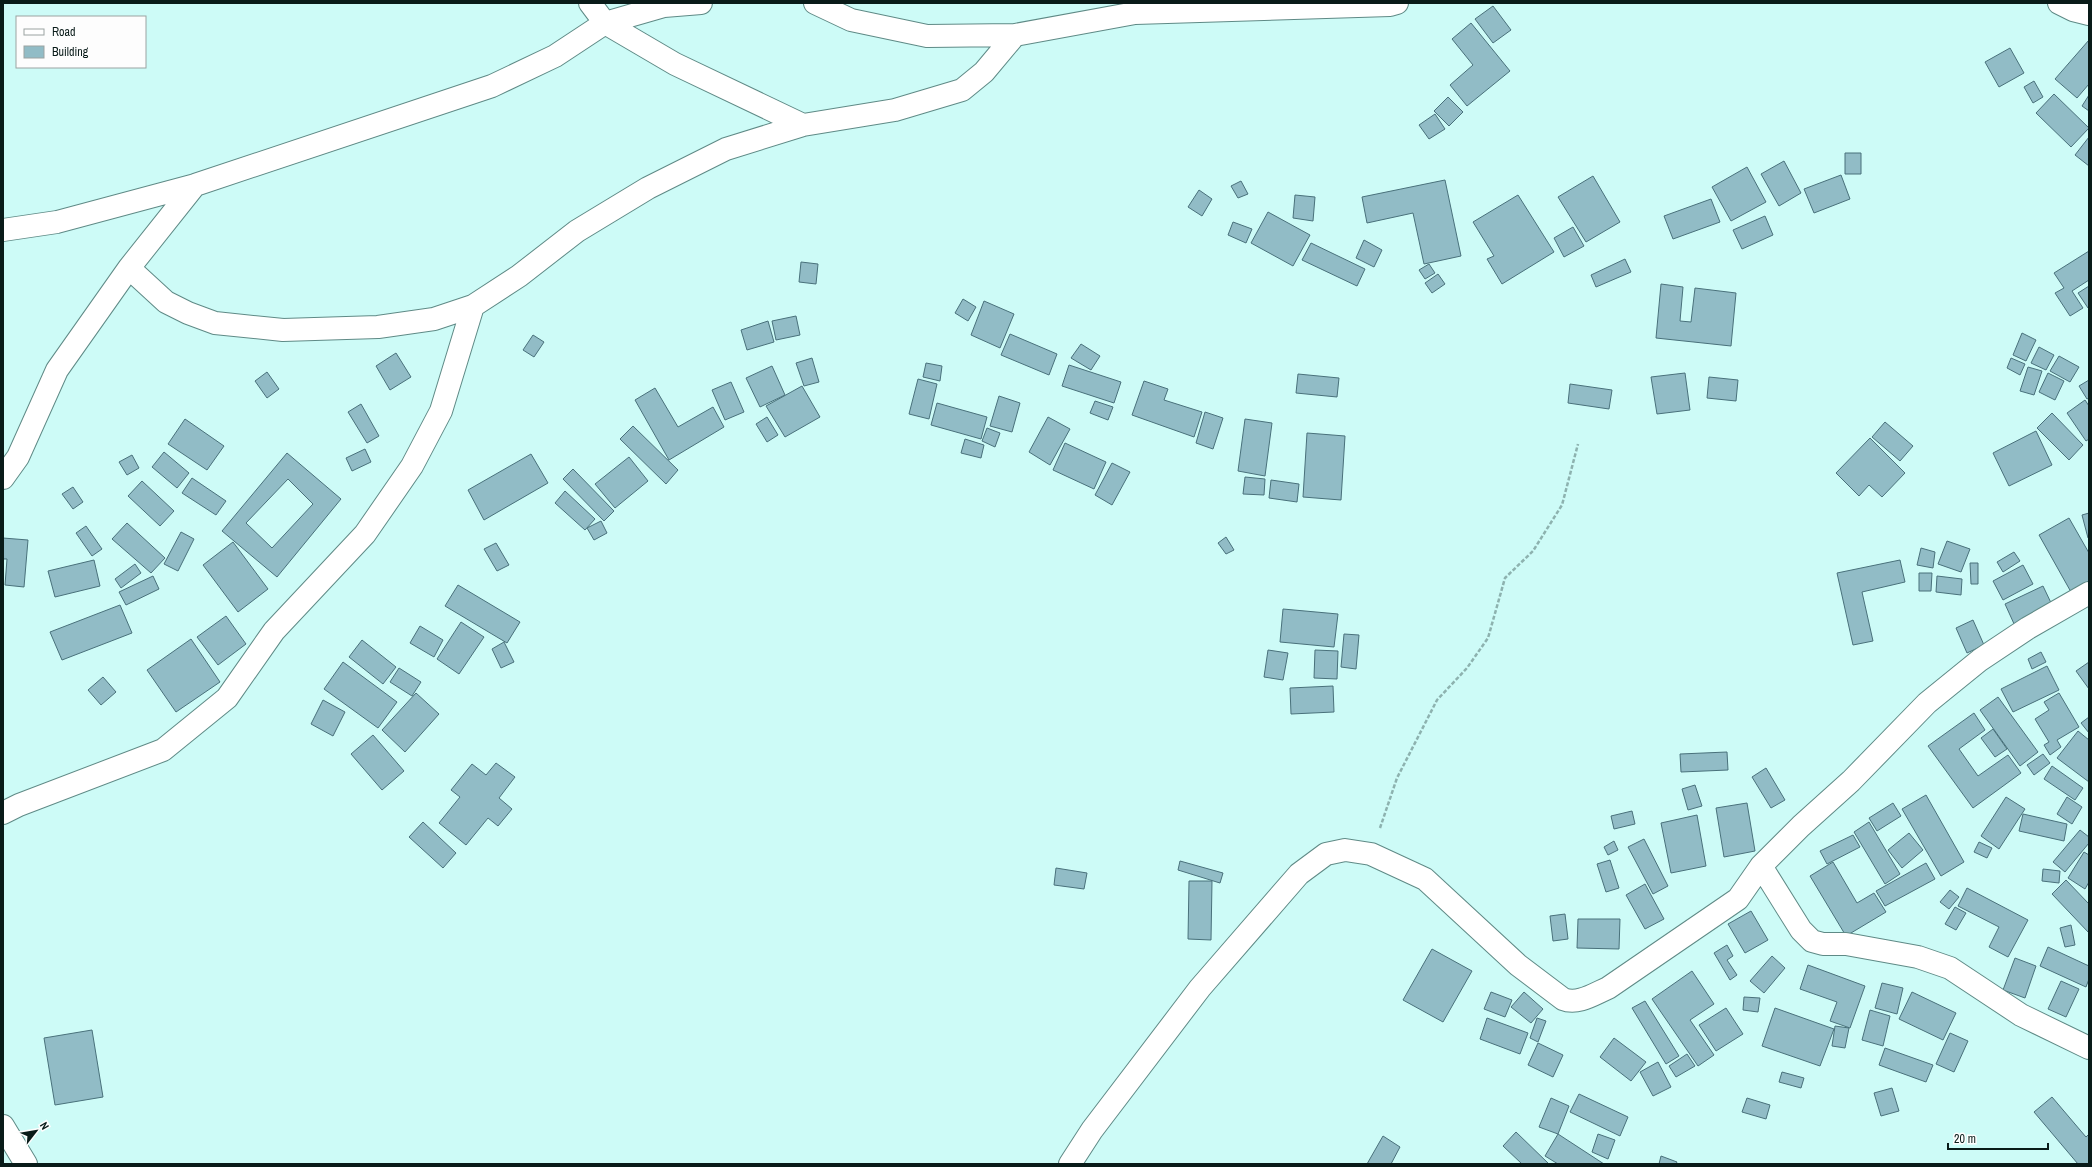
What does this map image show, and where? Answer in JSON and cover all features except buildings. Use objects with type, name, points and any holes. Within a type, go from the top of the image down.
[{"type":"street","points":[[590,3],[605,24],[676,64],[804,125]]},
{"type":"street","points":[[3,230],[57,222],[195,185],[492,86],[555,56],[605,24],[664,6],[701,3]]},
{"type":"street","points":[[815,3],[851,20],[927,36],[1015,35],[1134,13],[1390,5],[1397,3]]},
{"type":"street","points":[[2059,3],[2073,10],[2089,14]]},
{"type":"street","points":[[129,268],[166,302],[188,313],[215,323],[283,330],[378,327],[434,319],[473,306],[518,276],[577,231],[648,188],[726,149],[804,125],[895,110],[962,90],[984,72],[1015,35]]},
{"type":"street","points":[[3,478],[18,457],[57,370],[129,268],[195,185]]},
{"type":"street","points":[[3,813],[19,805],[163,750],[227,698],[274,631],[365,534],[412,466],[441,411],[473,306]]},
{"type":"street","points":[[1070,1164],[1092,1130],[1200,988],[1298,874],[1326,854],[1345,850],[1371,854],[1425,879],[1518,965],[1563,1000],[1572,1003],[1608,988],[1738,899],[1761,866],[1801,826],[1851,781],[1927,703],[1986,656],[2028,628],[2089,593]]},
{"type":"street","points":[[1761,866],[1801,930],[1812,941],[1823,944],[1846,944],[1918,956],[1950,968],[2021,1015],[2089,1048]]},
{"type":"street","points":[[3,1126],[26,1164]]},
{"type":"path","points":[[1371,854],[1397,778],[1437,700],[1467,668],[1488,638],[1505,578],[1533,551],[1562,505],[1578,444]]}]
